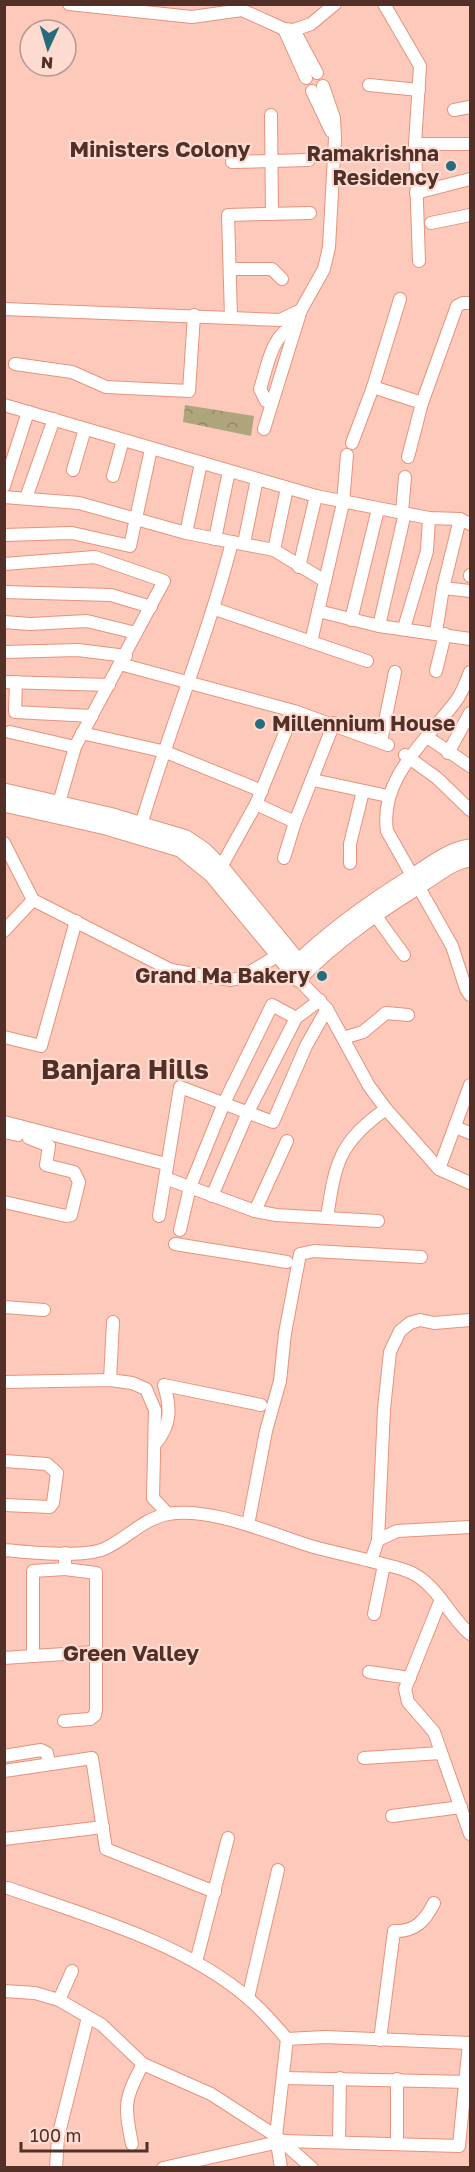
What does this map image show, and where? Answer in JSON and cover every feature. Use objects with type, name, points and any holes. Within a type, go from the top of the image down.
[{"type":"main road","points":[[4,791],[140,830],[186,838],[204,850],[221,867],[298,970]]},
{"type":"main road","points":[[4,804],[57,808]]},
{"type":"main road","points":[[140,830],[180,849],[196,860],[252,922],[277,956],[298,970]]},
{"type":"main road","points":[[415,882],[446,855],[471,847]]},
{"type":"main road","points":[[298,970],[336,943],[371,909],[415,882],[471,859]]},
{"type":"street","points":[[69,4],[192,17],[242,10],[289,29],[311,24],[335,4]]},
{"type":"street","points":[[192,17],[195,4]]},
{"type":"street","points":[[384,4],[419,60],[416,193],[425,224],[419,261]]},
{"type":"street","points":[[289,29],[311,75]]},
{"type":"street","points":[[369,85],[419,90]]},
{"type":"street","points":[[264,429],[301,310],[324,269],[329,247],[334,118],[317,88]]},
{"type":"street","points":[[454,110],[471,107]]},
{"type":"street","points":[[272,115],[272,214]]},
{"type":"street","points":[[416,144],[469,144]]},
{"type":"street","points":[[232,162],[309,160]]},
{"type":"street","points":[[416,193],[471,178]]},
{"type":"street","points":[[231,317],[228,215],[310,213]]},
{"type":"street","points":[[425,224],[471,215]]},
{"type":"street","points":[[230,269],[272,269],[282,279]]},
{"type":"street","points":[[311,642],[343,502],[350,449],[373,387],[400,299]]},
{"type":"street","points":[[408,456],[422,403],[457,306],[471,303]]},
{"type":"street","points":[[4,309],[280,320],[301,310]]},
{"type":"street","points":[[15,364],[72,372],[106,387],[189,391],[194,315]]},
{"type":"street","points":[[373,387],[422,403]]},
{"type":"street","points":[[4,405],[316,496],[429,518],[465,522],[443,588],[436,671]]},
{"type":"street","points":[[4,486],[28,412]]},
{"type":"street","points":[[26,498],[54,419]]},
{"type":"street","points":[[73,470],[85,429]]},
{"type":"street","points":[[113,476],[123,441]]},
{"type":"street","points":[[4,536],[72,533],[130,546],[138,518],[151,449]]},
{"type":"street","points":[[186,533],[201,463]]},
{"type":"street","points":[[215,539],[229,471]]},
{"type":"street","points":[[379,626],[404,513],[405,477]]},
{"type":"street","points":[[140,830],[187,682],[215,609],[257,479]]},
{"type":"street","points":[[274,550],[287,488]]},
{"type":"street","points":[[299,567],[316,496]]},
{"type":"street","points":[[4,497],[79,503],[186,533],[274,550],[325,581]]},
{"type":"street","points":[[351,620],[378,509]]},
{"type":"street","points":[[404,628],[427,551],[429,518]]},
{"type":"street","points":[[4,564],[95,557],[164,580],[152,607],[75,747],[57,808]]},
{"type":"street","points":[[443,588],[471,591]]},
{"type":"street","points":[[4,592],[111,596],[152,607]]},
{"type":"street","points":[[215,609],[367,661]]},
{"type":"street","points":[[318,611],[379,626],[471,639]]},
{"type":"street","points":[[4,622],[30,624],[87,621],[136,633]]},
{"type":"street","points":[[4,652],[78,650],[123,660],[187,682],[334,723],[385,743],[395,672]]},
{"type":"street","points":[[471,672],[458,699],[427,737],[407,756],[388,796],[385,817],[387,831],[452,946],[466,989],[471,995]]},
{"type":"street","points":[[92,716],[15,711],[10,682],[109,685]]},
{"type":"street","points":[[221,867],[256,804],[294,711]]},
{"type":"street","points":[[448,753],[471,713]]},
{"type":"street","points":[[284,858],[295,822],[334,723]]},
{"type":"street","points":[[10,732],[75,747]]},
{"type":"street","points":[[82,733],[166,752],[262,791]]},
{"type":"street","points":[[427,737],[448,753],[471,766]]},
{"type":"street","points":[[407,756],[471,810]]},
{"type":"street","points":[[312,780],[388,796]]},
{"type":"street","points":[[350,863],[351,840],[363,790]]},
{"type":"street","points":[[256,804],[295,822]]},
{"type":"street","points":[[4,843],[33,900],[171,970],[231,980],[240,978],[277,956]]},
{"type":"street","points":[[4,931],[33,900]]},
{"type":"street","points":[[371,909],[404,955]]},
{"type":"street","points":[[4,1037],[40,1046],[76,921]]},
{"type":"street","points":[[298,970],[323,1005],[369,1086],[386,1108],[439,1169],[471,1183]]},
{"type":"street","points":[[180,1230],[190,1187],[224,1103],[272,1005],[296,1018]]},
{"type":"street","points":[[213,1196],[248,1112],[296,1018],[323,1005]]},
{"type":"street","points":[[159,1216],[180,1087],[273,1122],[323,1005]]},
{"type":"street","points":[[343,1038],[363,1032],[386,1013],[408,1015]]},
{"type":"street","points":[[439,1169],[471,1085]]},
{"type":"street","points":[[327,1218],[333,1175],[343,1151],[356,1133],[386,1108]]},
{"type":"street","points":[[4,1122],[166,1164]]},
{"type":"street","points":[[4,1132],[18,1135],[25,1127]]},
{"type":"street","points":[[4,1202],[66,1216],[71,1215],[80,1182],[74,1172],[46,1165],[49,1146],[29,1138],[25,1127]]},
{"type":"street","points":[[455,1127],[471,1133]]},
{"type":"street","points":[[255,1211],[287,1141]]},
{"type":"street","points":[[165,1178],[255,1211],[378,1221]]},
{"type":"street","points":[[175,1244],[287,1262]]},
{"type":"street","points":[[248,1525],[266,1431],[280,1381],[285,1333],[300,1254],[314,1251],[421,1257]]},
{"type":"street","points":[[4,1307],[44,1310]]},
{"type":"street","points":[[371,1561],[378,1540],[384,1409],[390,1352],[400,1331],[410,1323],[420,1320],[434,1323],[471,1320]]},
{"type":"street","points":[[110,1380],[113,1322]]},
{"type":"street","points":[[4,1382],[110,1380],[132,1383],[146,1389],[156,1410],[153,1497],[168,1514]]},
{"type":"street","points":[[156,1443],[168,1424],[169,1402],[164,1385],[261,1405]]},
{"type":"street","points":[[4,1461],[47,1464],[57,1473],[53,1503],[50,1507],[4,1505]]},
{"type":"street","points":[[4,1550],[65,1553],[104,1549],[140,1524],[168,1514],[198,1515],[248,1525],[313,1546],[412,1572],[441,1599],[459,1625],[471,1634]]},
{"type":"street","points":[[378,1540],[397,1531],[471,1527]]},
{"type":"street","points":[[65,1553],[65,1569]]},
{"type":"street","points":[[374,1614],[384,1565]]},
{"type":"street","points":[[33,1656],[33,1571],[65,1569],[96,1573],[95,1715],[90,1719],[64,1721]]},
{"type":"street","points":[[441,1599],[405,1689],[408,1702],[434,1732],[471,1834]]},
{"type":"street","points":[[4,1659],[96,1652]]},
{"type":"street","points":[[369,1672],[410,1678]]},
{"type":"street","points":[[4,1756],[41,1750],[47,1752],[49,1764]]},
{"type":"street","points":[[364,1758],[441,1753]]},
{"type":"street","points":[[4,1771],[92,1758],[106,1849],[215,1892]]},
{"type":"street","points":[[392,1816],[465,1814]]},
{"type":"street","points":[[4,1839],[103,1827]]},
{"type":"street","points":[[196,1962],[228,1838]]},
{"type":"street","points":[[248,1998],[278,1870]]},
{"type":"street","points":[[8,1888],[114,1925],[196,1962],[248,1998],[287,2038],[325,2037],[470,2043],[468,2082],[459,2145],[279,2140],[163,2168]]},
{"type":"street","points":[[380,2040],[394,1931],[413,1929],[428,1916],[434,1903]]},
{"type":"street","points":[[59,2000],[72,1971]]},
{"type":"street","points":[[4,1991],[35,1993],[59,2000],[102,2025],[143,2064],[211,2094],[279,2140],[312,2168]]},
{"type":"street","points":[[56,2166],[58,2137],[88,2017]]},
{"type":"street","points":[[281,2168],[279,2140],[287,2038]]},
{"type":"street","points":[[132,2144],[126,2106],[130,2090],[143,2064]]},
{"type":"street","points":[[284,2078],[468,2082]]},
{"type":"street","points":[[339,2142],[340,2078]]},
{"type":"street","points":[[397,2079],[397,2144]]},
{"type":"green space","points":[[185,405],[254,416],[251,436],[183,422]]},
{"type":"place","name":"Ramakrishna Residency","points":[[451,166]]},
{"type":"place","name":"Millennium House","points":[[260,724]]},
{"type":"place","name":"Grand Ma Bakery","points":[[322,976]]},
{"type":"district","name":"Ministers Colony","points":[[160,149]]},
{"type":"district","name":"Banjara Hills","points":[[125,1070]]},
{"type":"district","name":"Green Valley","points":[[131,1653]]}]
